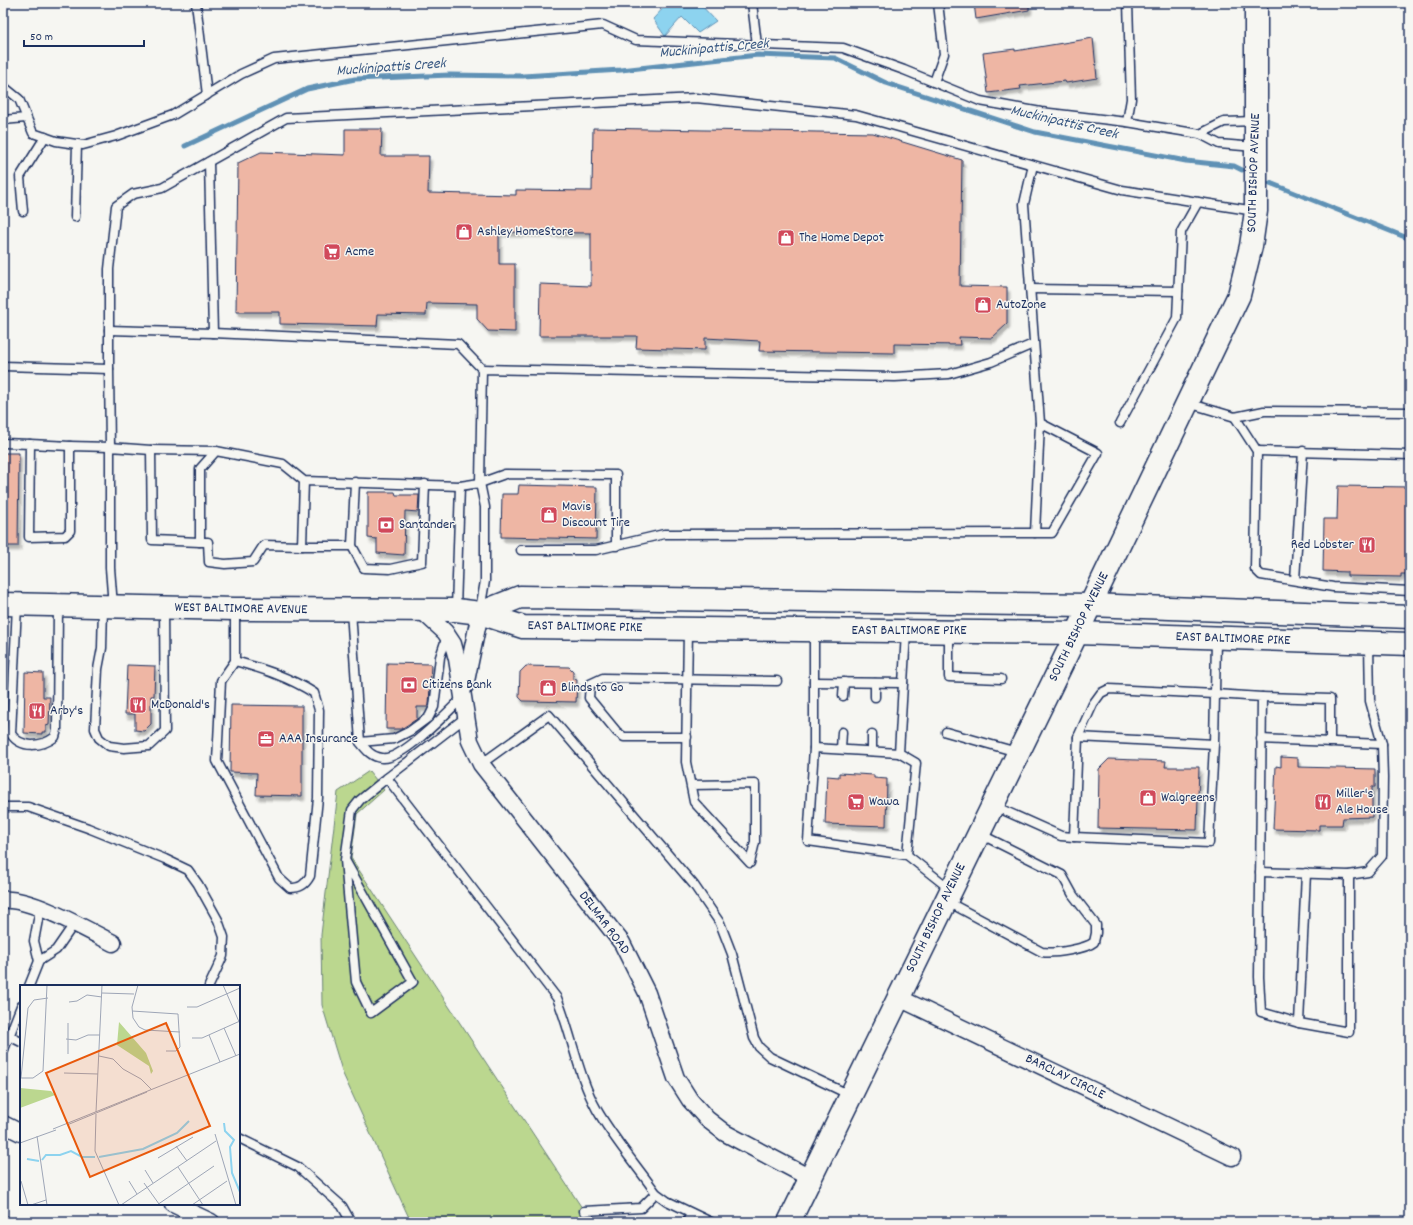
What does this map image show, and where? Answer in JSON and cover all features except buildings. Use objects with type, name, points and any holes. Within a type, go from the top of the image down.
[{"type":"main road","name":"SOUTH BISHOP AVENUE","points":[[788,1222],[1077,633],[1089,605],[1239,295],[1251,246],[1256,211],[1256,3]]},
{"type":"main road","name":"EAST BALTIMORE PIKE","points":[[480,613],[520,596],[1089,605],[1410,617]]},
{"type":"main road","points":[[731,600],[731,629]]},
{"type":"main road","name":"WEST BALTIMORE AVENUE","points":[[10,604],[351,611],[456,610],[480,613]]},
{"type":"main road","name":"EAST BALTIMORE PIKE","points":[[480,613],[523,626],[1077,633],[1410,644]]},
{"type":"street","name":"DELMAR ROAD","points":[[421,610],[453,644],[458,659],[470,742],[480,764],[622,942],[648,993],[676,1078],[690,1100],[707,1119],[725,1133],[810,1178]]},
{"type":"street","name":"DELMAR ROAD","points":[[463,697],[480,613]]},
{"type":"street","points":[[3,900],[10,899],[28,903],[113,943]]},
{"type":"street","name":"BARCLAY CIRCLE","points":[[898,997],[1232,1157]]},
{"type":"street","points":[[3,1124],[20,1132]]},
{"type":"street","points":[[175,1205],[211,1222]]},
{"type":"lane","points":[[196,3],[207,95]]},
{"type":"lane","points":[[752,3],[757,45]]},
{"type":"lane","points":[[934,82],[944,54],[938,3]]},
{"type":"lane","points":[[1127,122],[1131,98],[1128,3]]},
{"type":"lane","points":[[3,86],[19,99],[33,133],[56,141],[83,145],[116,136],[173,115],[241,74],[274,58],[603,25],[636,40],[844,48],[980,101],[1041,112],[1127,122],[1200,134],[1219,144],[1256,147]]},
{"type":"lane","points":[[164,608],[165,731],[149,746],[124,748],[109,746],[100,738],[96,729],[98,669],[108,606],[110,568],[109,270],[116,206],[132,194],[162,188],[286,118],[696,98],[856,115],[1122,190],[1256,211]]},
{"type":"lane","points":[[3,120],[26,118]]},
{"type":"lane","points":[[1200,134],[1215,125],[1224,122],[1256,121]]},
{"type":"lane","points":[[22,211],[20,177],[45,137]]},
{"type":"lane","points":[[75,217],[77,144]]},
{"type":"lane","points":[[209,162],[213,332]]},
{"type":"lane","points":[[1033,165],[1024,204],[1033,344],[1040,423],[1035,533]]},
{"type":"lane","points":[[1120,423],[1177,318],[1181,232],[1198,202]]},
{"type":"lane","points":[[1030,289],[1178,291]]},
{"type":"lane","points":[[109,330],[213,332],[458,344],[482,369],[480,483],[485,507],[485,581],[480,613]]},
{"type":"lane","points":[[482,369],[895,377],[949,374],[991,362],[1033,344]]},
{"type":"lane","points":[[3,366],[109,369]]},
{"type":"lane","points":[[1188,402],[1236,417],[1264,411],[1410,412]]},
{"type":"lane","points":[[1236,417],[1257,451],[1255,569],[1261,575],[1333,587],[1410,591]]},
{"type":"lane","points":[[521,550],[596,550],[664,534],[1052,533],[1098,453],[1040,423]]},
{"type":"lane","points":[[3,444],[216,451],[283,464],[304,481],[460,486],[480,483],[505,474],[616,475],[616,546]]},
{"type":"lane","points":[[30,444],[29,537],[65,536],[70,531],[70,446]]},
{"type":"lane","points":[[150,450],[152,540],[208,542],[209,562],[225,564],[253,562],[264,545],[352,546]]},
{"type":"lane","points":[[200,542],[200,469],[216,451]]},
{"type":"lane","points":[[1257,451],[1303,451],[1410,455]]},
{"type":"lane","points":[[1295,580],[1303,451]]},
{"type":"lane","points":[[302,546],[304,481]]},
{"type":"lane","points":[[355,482],[352,546],[364,568],[390,569],[422,562],[425,484]]},
{"type":"lane","points":[[456,610],[460,486]]},
{"type":"lane","points":[[10,604],[11,734],[15,740],[25,744],[40,745],[54,737],[57,730],[58,605]]},
{"type":"lane","points":[[235,609],[235,661],[221,682],[217,761],[279,878],[290,888],[299,888],[306,883],[310,876],[318,798],[319,710],[314,693],[297,682],[270,671],[235,661]]},
{"type":"lane","points":[[351,611],[360,742],[370,754],[382,758],[395,756],[444,716],[463,697]]},
{"type":"lane","points":[[688,628],[686,762],[694,802],[750,863],[755,842],[755,784],[691,784]]},
{"type":"lane","points":[[814,630],[814,748],[808,842],[908,855],[948,895],[1042,952],[1048,953],[1080,948],[1094,942],[1096,926],[1073,895],[1062,875],[978,833]]},
{"type":"lane","points":[[899,753],[906,631]]},
{"type":"lane","points":[[949,631],[950,677],[1000,679]]},
{"type":"lane","points":[[360,742],[394,739],[410,732],[429,718],[434,707],[440,657],[447,636]]},
{"type":"lane","points":[[992,805],[1061,836],[1209,843],[1214,744],[1216,638]]},
{"type":"lane","points":[[1260,872],[1349,875],[1368,872],[1382,856],[1382,744],[1370,701],[1369,643]]},
{"type":"lane","points":[[687,738],[624,737],[589,698],[590,684],[603,678],[777,681]]},
{"type":"lane","points":[[814,682],[903,683]]},
{"type":"lane","points":[[843,696],[844,682]]},
{"type":"lane","points":[[875,683],[875,697]]},
{"type":"lane","points":[[1074,837],[1078,737],[1093,704],[1101,693],[1109,689],[1330,699],[1330,742]]},
{"type":"lane","points":[[1262,697],[1259,977],[1261,1012],[1299,1024],[1349,1032],[1349,875]]},
{"type":"lane","points":[[480,764],[549,715],[694,885],[720,923],[732,954],[754,1038],[759,1048],[770,1057],[850,1095]]},
{"type":"lane","points":[[345,860],[413,982],[371,1013],[356,982],[345,860],[352,810],[360,800],[466,717]]},
{"type":"lane","points":[[841,749],[842,732]]},
{"type":"lane","points":[[946,732],[1017,753]]},
{"type":"lane","points":[[872,734],[872,751]]},
{"type":"lane","points":[[1078,737],[1214,744]]},
{"type":"lane","points":[[1261,739],[1382,744]]},
{"type":"lane","points":[[814,748],[899,753],[916,763],[908,855]]},
{"type":"lane","points":[[387,778],[557,998],[566,1022],[578,1066],[597,1110],[656,1193],[667,1201],[711,1222]]},
{"type":"lane","points":[[3,807],[28,807],[95,831],[165,859],[188,870],[198,884],[218,920],[224,937],[223,956],[209,985]]},
{"type":"lane","points":[[1299,1024],[1306,873]]},
{"type":"lane","points":[[39,961],[34,941],[40,909]]},
{"type":"lane","points":[[29,985],[39,961],[56,950],[74,924]]},
{"type":"lane","points":[[3,1052],[20,1009]]},
{"type":"lane","points":[[9,1036],[20,1042]]},
{"type":"lane","points":[[240,1138],[298,1167],[342,1206],[351,1222]]},
{"type":"lane","points":[[584,1211],[641,1208],[656,1193]]},
{"type":"lane","points":[[687,1222],[691,1213]]},
{"type":"lane","points":[[3,1220],[8,1222]]},
{"type":"green space","points":[[369,771],[384,790],[357,814],[351,858],[584,1211],[579,1222],[411,1222],[343,1074],[322,1005],[321,935],[338,792]]},
{"type":"water","points":[[668,3],[699,3],[716,21],[698,33],[682,17],[665,36],[653,19]]},
{"type":"waterway","name":"Muckinipattis Creek","points":[[185,146],[307,89],[355,79],[450,75],[523,76],[621,70],[758,55],[835,58],[886,83],[1035,132],[1186,161],[1234,166],[1242,170]]},
{"type":"waterway","name":"Muckinipattis Creek","points":[[1270,183],[1410,239]]},
{"type":"place","name":"Ashley HomeStore","points":[[464,232]]},
{"type":"place","name":"The Home Depot","points":[[786,238]]},
{"type":"place","name":"Acme","points":[[332,252]]},
{"type":"place","name":"AutoZone","points":[[983,305]]},
{"type":"place","name":"Mavis Discount Tire","points":[[549,515]]},
{"type":"place","name":"Santander","points":[[386,525]]},
{"type":"place","name":"Red Lobster","points":[[1367,545]]},
{"type":"place","name":"Citizens Bank","points":[[409,685]]},
{"type":"place","name":"Blinds to Go","points":[[548,688]]},
{"type":"place","name":"McDonald's","points":[[138,705]]},
{"type":"place","name":"Arby's","points":[[37,711]]},
{"type":"place","name":"AAA Insurance","points":[[266,739]]},
{"type":"place","name":"Walgreens","points":[[1148,798]]},
{"type":"place","name":"Wawa","points":[[856,802]]},
{"type":"place","name":"Miller's Ale House","points":[[1323,802]]}]
